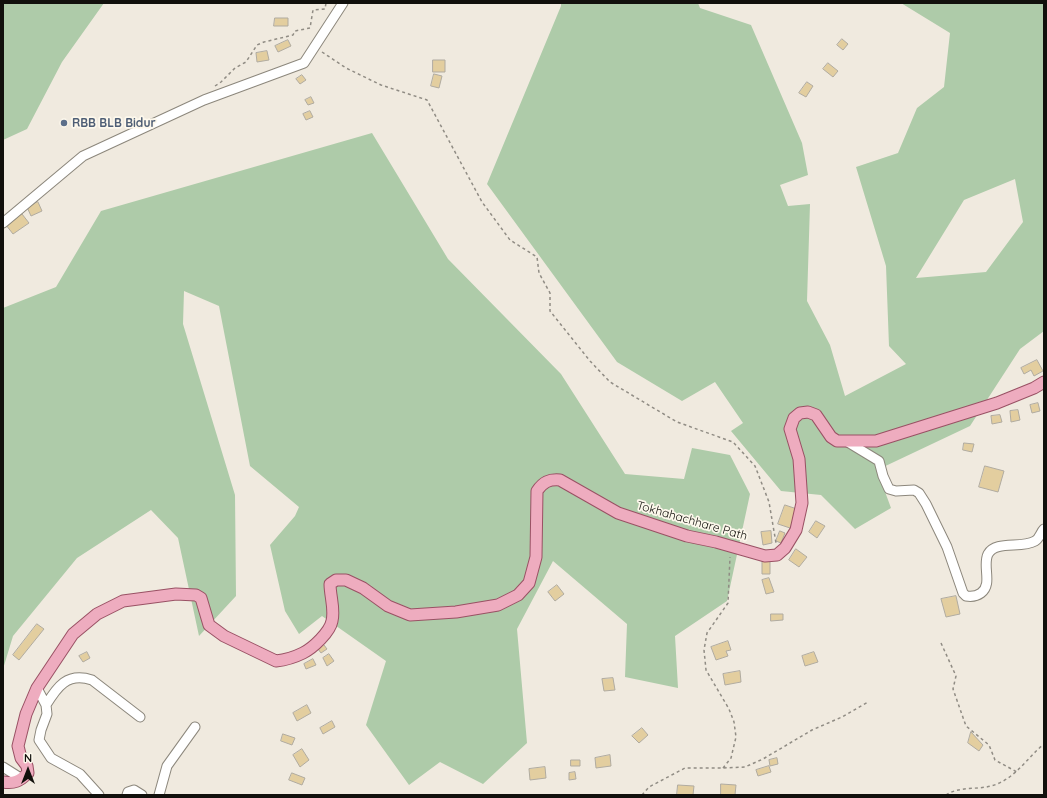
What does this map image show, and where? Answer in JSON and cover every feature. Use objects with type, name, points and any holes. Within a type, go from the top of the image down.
[{"type":"main road","points":[[777,555],[785,548],[796,530],[802,503],[799,459],[790,429],[794,418],[800,413],[808,412],[816,415],[831,437],[838,441],[876,441],[998,403],[1034,388],[1044,382]]},
{"type":"main road","name":"Tokhahachhare Path","points":[[22,779],[28,773],[27,766],[20,758],[18,746],[26,714],[37,688],[73,634],[97,614],[123,601],[176,594],[196,595],[201,598],[209,626],[224,636],[276,661],[285,660],[304,653],[325,635],[332,622],[333,611],[330,584],[336,580],[346,580],[364,588],[388,606],[410,615],[456,612],[498,605],[518,595],[529,583],[536,557],[537,491],[542,484],[552,479],[560,480],[618,513],[687,536],[731,546],[765,556],[777,555]]},
{"type":"main road","points":[[3,782],[13,783],[22,779]]},
{"type":"street","points":[[3,223],[82,156],[204,100],[304,63],[343,3]]},
{"type":"street","points":[[846,441],[879,461],[883,476],[889,489],[896,491],[914,490],[919,493],[947,547],[963,593],[966,596],[977,595],[985,590],[987,585],[986,565],[988,555],[992,550],[997,547],[1023,545],[1034,542],[1040,537],[1044,529]]},
{"type":"street","points":[[46,705],[57,688],[71,678],[84,678],[92,680],[140,717]]},
{"type":"street","points":[[37,688],[46,705],[47,714],[39,740],[51,758],[80,774],[99,795]]},
{"type":"street","points":[[159,795],[167,766],[195,727]]},
{"type":"street","points":[[3,767],[22,779]]},
{"type":"street","points":[[127,795],[128,792],[134,790],[142,795]]},
{"type":"path","points":[[214,86],[221,82],[235,68],[246,62],[257,45],[293,35],[295,31],[310,28],[313,10],[325,9],[326,3]]},
{"type":"path","points":[[314,47],[346,68],[381,85],[428,100],[482,202],[510,240],[537,257],[539,273],[550,293],[550,311],[590,361],[610,382],[677,422],[733,442],[756,466],[770,502],[777,555]]},
{"type":"path","points":[[723,768],[731,758],[733,751],[736,737],[734,722],[729,709],[706,670],[704,650],[707,633],[728,604],[731,546]]},
{"type":"path","points":[[941,643],[956,676],[953,689],[966,726],[989,745],[995,760],[1017,772]]},
{"type":"path","points":[[642,795],[649,788],[685,768],[745,767],[763,759],[812,730],[842,717],[868,702]]},
{"type":"path","points":[[946,795],[953,790],[996,785],[1007,780],[1017,772],[1044,744]]},
{"type":"green space","points":[[3,3],[104,3],[62,62],[27,129],[3,140]]},
{"type":"green space","points":[[561,3],[698,3],[700,8],[751,25],[802,143],[808,175],[780,185],[788,206],[810,204],[807,301],[830,345],[845,396],[906,364],[889,346],[886,266],[856,167],[898,153],[917,108],[944,87],[950,33],[901,3],[1044,3],[1044,331],[1020,349],[970,426],[877,470],[891,508],[855,529],[821,495],[781,491],[731,431],[743,423],[715,382],[682,401],[617,362],[487,184]],"holes":[[[1015,179],[1023,222],[986,272],[916,278],[964,200]]]},
{"type":"green space","points":[[372,133],[448,259],[561,374],[625,474],[684,479],[692,448],[730,455],[750,494],[727,601],[675,636],[678,688],[625,677],[627,624],[553,561],[517,629],[527,743],[483,784],[440,762],[409,785],[366,725],[386,661],[322,616],[299,634],[285,611],[270,545],[295,516],[299,507],[250,466],[219,306],[184,291],[183,324],[235,495],[236,596],[199,636],[178,538],[151,510],[77,558],[13,636],[3,669],[3,308],[56,287],[101,211]]},
{"type":"building","points":[[275,18],[288,18],[288,26],[274,26]]},
{"type":"building","points":[[842,39],[848,44],[843,50],[837,45]]},
{"type":"building","points":[[288,40],[291,46],[278,52],[275,46]]},
{"type":"building","points":[[267,51],[269,60],[257,62],[256,53]]},
{"type":"building","points":[[433,60],[445,60],[445,72],[433,72]]},
{"type":"building","points":[[828,63],[838,71],[833,77],[823,69]]},
{"type":"building","points":[[434,74],[442,76],[439,88],[431,86]]},
{"type":"building","points":[[302,75],[306,80],[300,84],[296,79]]},
{"type":"building","points":[[807,82],[813,86],[806,97],[799,93]]},
{"type":"building","points":[[311,97],[314,103],[308,105],[305,100]]},
{"type":"building","points":[[310,111],[313,117],[306,120],[303,114]]},
{"type":"building","points":[[38,202],[42,211],[31,216],[27,207]]},
{"type":"building","points":[[22,214],[29,223],[13,234],[6,225]]},
{"type":"building","points":[[1037,360],[1043,371],[1034,376],[1031,370],[1024,374],[1021,368]]},
{"type":"building","points":[[1038,403],[1040,411],[1032,413],[1030,405]]},
{"type":"building","points":[[1018,410],[1020,420],[1011,422],[1010,411]]},
{"type":"building","points":[[1000,415],[1002,422],[992,424],[991,416]]},
{"type":"building","points":[[964,443],[974,444],[972,452],[963,450]]},
{"type":"building","points":[[985,466],[1004,471],[998,492],[979,487]]},
{"type":"building","points":[[785,505],[797,509],[790,528],[778,524]]},
{"type":"building","points":[[816,521],[825,526],[817,538],[809,532]]},
{"type":"building","points":[[771,531],[772,543],[763,545],[761,532]]},
{"type":"building","points":[[780,531],[785,533],[781,543],[776,541]]},
{"type":"building","points":[[796,549],[807,557],[799,567],[789,560]]},
{"type":"building","points":[[770,560],[770,574],[762,574],[762,561]]},
{"type":"building","points":[[769,578],[774,592],[766,594],[762,580]]},
{"type":"building","points":[[557,585],[564,594],[555,601],[548,592]]},
{"type":"building","points":[[956,596],[960,614],[946,617],[941,599]]},
{"type":"building","points":[[771,614],[783,614],[783,620],[771,621]]},
{"type":"building","points":[[37,624],[44,629],[19,660],[13,655]]},
{"type":"building","points":[[728,641],[731,650],[726,651],[728,656],[716,660],[711,647]]},
{"type":"building","points":[[324,645],[327,649],[321,653],[318,649]]},
{"type":"building","points":[[87,652],[90,658],[83,662],[79,656]]},
{"type":"building","points":[[814,652],[818,662],[805,666],[802,656]]},
{"type":"building","points":[[329,654],[334,661],[327,666],[323,658]]},
{"type":"building","points":[[313,659],[316,665],[306,669],[304,664]]},
{"type":"building","points":[[740,671],[741,682],[725,685],[723,674]]},
{"type":"building","points":[[613,678],[615,690],[604,691],[602,679]]},
{"type":"building","points":[[307,705],[311,713],[297,721],[293,713]]},
{"type":"building","points":[[332,721],[335,727],[323,734],[320,728]]},
{"type":"building","points":[[642,728],[648,735],[639,743],[632,736]]},
{"type":"building","points":[[971,732],[983,745],[979,751],[968,743]]},
{"type":"building","points":[[283,734],[295,738],[292,745],[281,741]]},
{"type":"building","points":[[302,749],[309,760],[300,767],[293,755]]},
{"type":"building","points":[[610,755],[611,766],[596,768],[595,758]]},
{"type":"building","points":[[777,758],[778,764],[770,766],[769,760]]},
{"type":"building","points":[[571,760],[580,760],[580,766],[571,766]]},
{"type":"building","points":[[769,766],[771,772],[758,776],[756,770]]},
{"type":"building","points":[[545,767],[546,778],[530,780],[529,769]]},
{"type":"building","points":[[575,772],[576,779],[569,780],[569,773]]},
{"type":"building","points":[[292,773],[305,778],[302,785],[289,780]]},
{"type":"building","points":[[721,784],[736,785],[735,795],[721,795]]},
{"type":"building","points":[[678,785],[694,786],[693,795],[677,795]]},
{"type":"place","name":"RBB BLB Bidur","points":[[64,123]]}]
